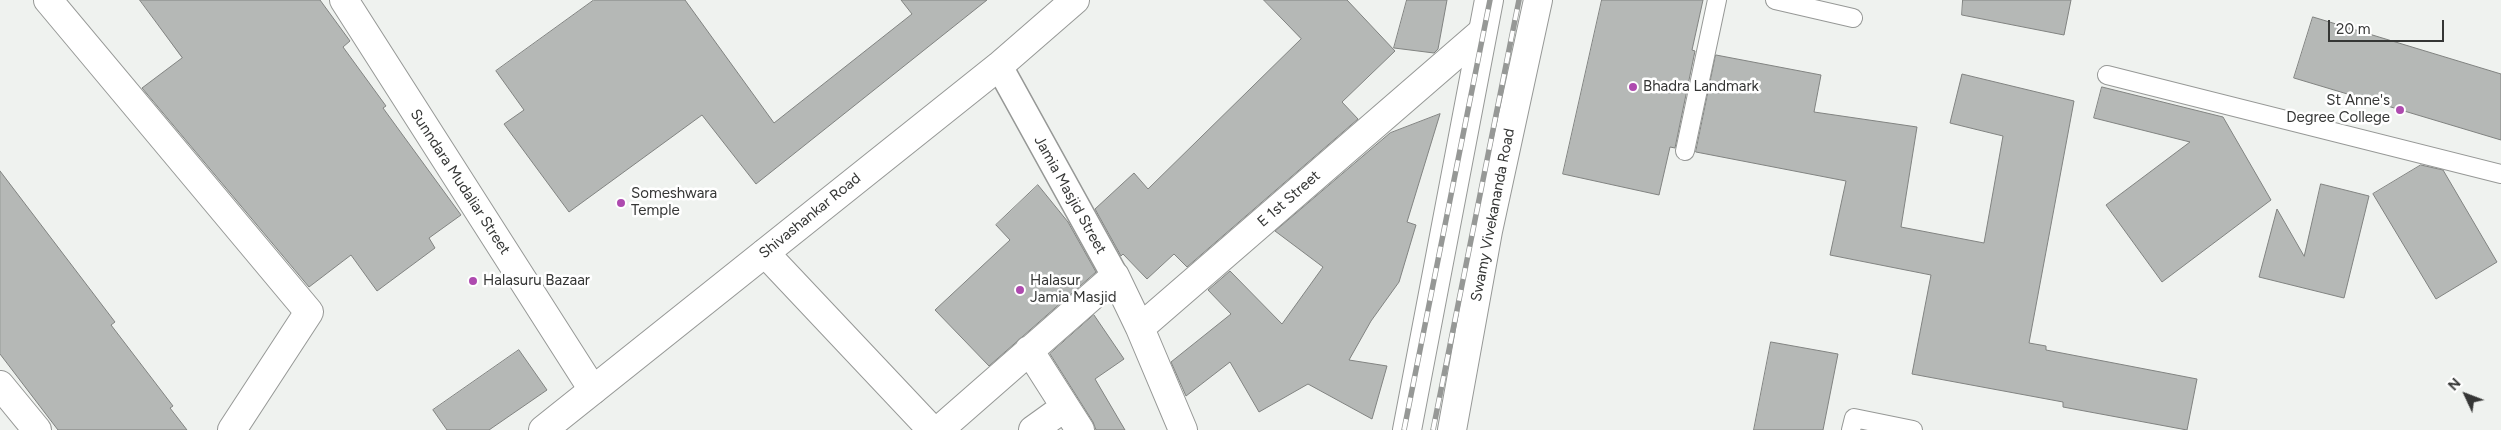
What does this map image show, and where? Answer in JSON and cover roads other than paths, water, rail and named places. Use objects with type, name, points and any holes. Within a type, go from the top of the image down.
[{"type":"street","points":[[48,0],[308,312],[232,430]]},
{"type":"street","name":"Sunndara Mudaliar Street","points":[[344,0],[593,390]]},
{"type":"street","name":"Shivashankar Road","points":[[543,430],[999,66],[1075,0]]},
{"type":"street","points":[[1407,430],[1489,0]]},
{"type":"street","name":"Swamy Vivekananda Road","points":[[1452,430],[1488,231],[1538,0]]},
{"type":"street","name":"E 1st Street","points":[[1140,328],[1482,32]]},
{"type":"street","name":"Jamia Masjid Street","points":[[999,66],[1115,276]]},
{"type":"street","points":[[765,253],[932,430]]},
{"type":"street","points":[[939,430],[1115,276],[1140,328],[1183,430]]},
{"type":"street","points":[[1029,350],[1080,430]]},
{"type":"street","points":[[0,385],[37,430]]},
{"type":"street","points":[[1033,430],[1065,407]]},
{"type":"lane","points":[[1685,151],[1717,0]]},
{"type":"lane","points":[[1775,0],[1853,18]]},
{"type":"lane","points":[[2107,75],[2501,174]]},
{"type":"lane","points":[[1852,430],[1854,418],[1913,430]]},
{"type":"railway","points":[[1404,430],[1490,0]]},
{"type":"railway","points":[[1433,430],[1519,0]]},
{"type":"place","name":"Bhadra Landmark","points":[[1633,87]]},
{"type":"place","name":"St Anne's Degree College","points":[[2400,110]]},
{"type":"place","name":"Someshwara Temple","points":[[621,203]]},
{"type":"place","name":"Halasuru Bazaar","points":[[473,281]]},
{"type":"place","name":"Halasur Jamia Masjid","points":[[1020,290]]}]
